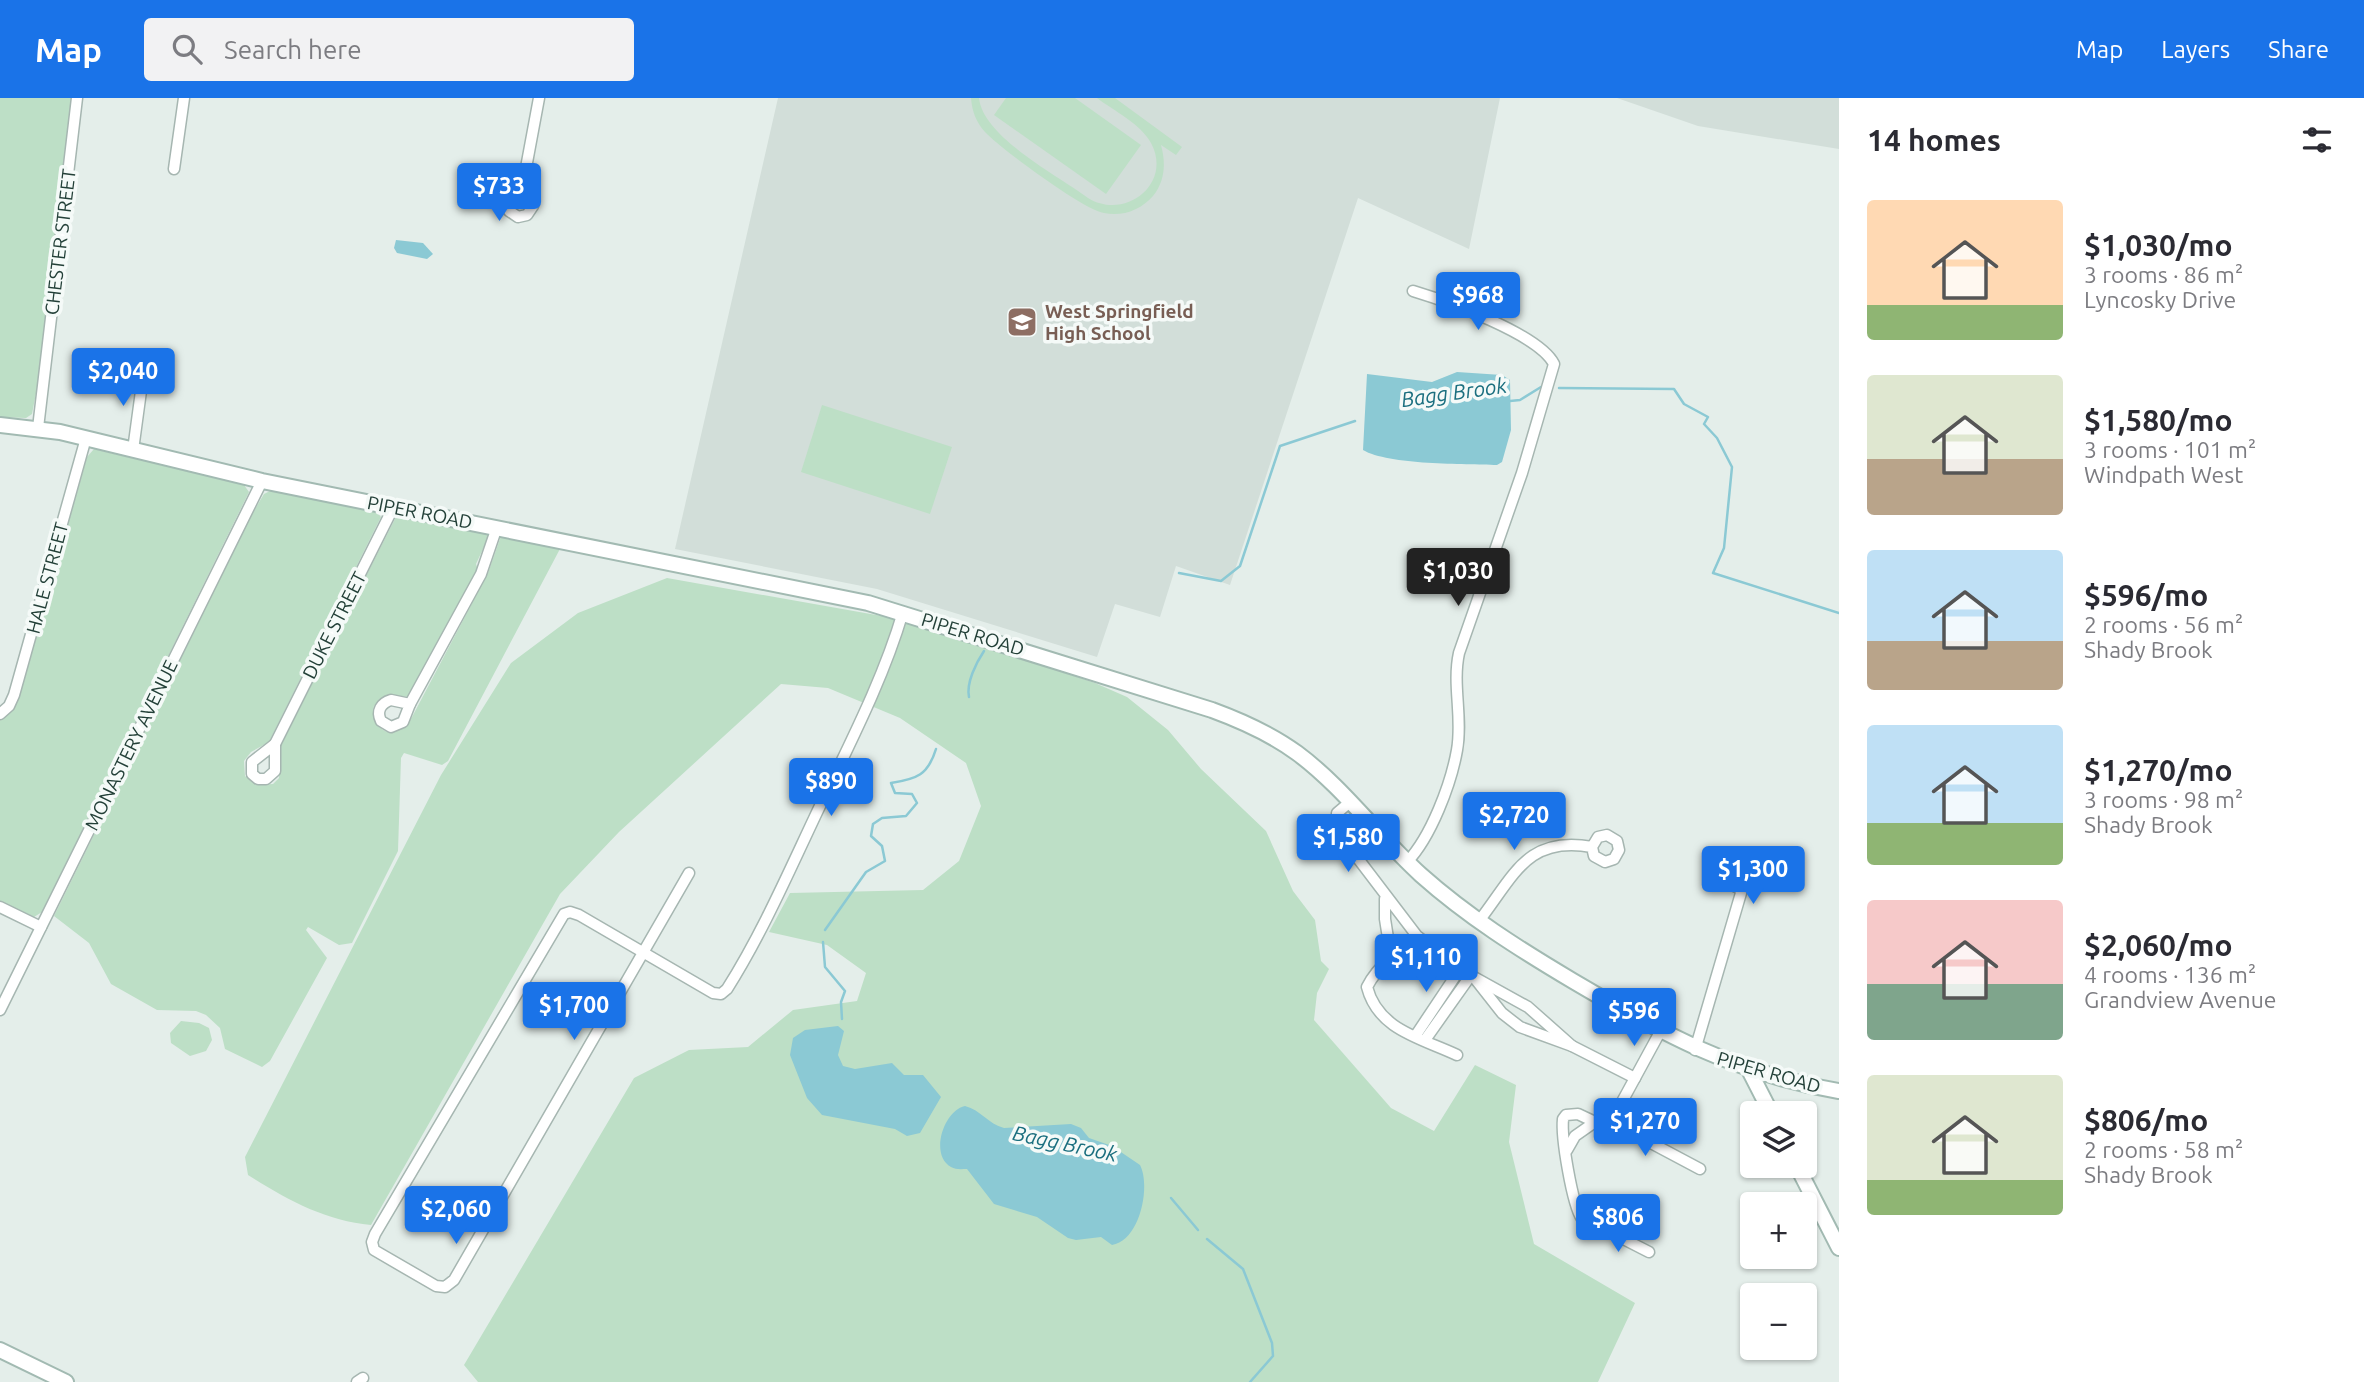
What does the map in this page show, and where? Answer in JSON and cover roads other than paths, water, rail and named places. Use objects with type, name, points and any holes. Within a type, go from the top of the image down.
[{"type":"main road","name":"PIPER ROAD","points":[[0,425],[38,428],[262,481],[903,612],[1246,723],[1297,752],[1350,802],[1407,862],[1479,921],[1660,1032],[1695,1049],[1749,1070],[1839,1091]]},
{"type":"main road","points":[[1749,1070],[1765,1101]]},
{"type":"main road","points":[[1803,1178],[1839,1248]]},
{"type":"main road","points":[[0,1350],[66,1382]]},
{"type":"street","name":"CHESTER STREET","points":[[38,428],[78,98]]},
{"type":"street","points":[[174,169],[184,98]]},
{"type":"street","points":[[523,184],[539,98]]},
{"type":"street","points":[[1407,862],[1427,836],[1457,750],[1455,682],[1459,653],[1525,464],[1554,364],[1539,347],[1509,330],[1413,291]]},
{"type":"street","points":[[133,450],[144,369]]},
{"type":"street","name":"HALE STREET","points":[[0,714],[9,706],[15,695],[86,438]]},
{"type":"street","name":"MONASTERY AVENUE","points":[[0,1010],[262,481]]},
{"type":"street","name":"DUKE STREET","points":[[275,744],[394,506]]},
{"type":"street","points":[[410,704],[481,574],[497,527]]},
{"type":"street","points":[[690,873],[642,952],[454,1280],[444,1288],[427,1282],[373,1247],[375,1234],[564,914],[575,913],[642,952],[721,994],[729,987],[765,922],[857,727],[903,612]]},
{"type":"street","points":[[1350,802],[1337,813],[1337,831],[1385,898],[1419,938],[1460,969],[1528,1007],[1572,1046]]},
{"type":"street","points":[[1479,921],[1520,869],[1538,851],[1565,843],[1592,847]]},
{"type":"street","points":[[1695,1049],[1742,890]]},
{"type":"street","points":[[1385,898],[1385,919],[1391,957]]},
{"type":"street","points":[[0,906],[41,927]]},
{"type":"street","points":[[1419,938],[1391,957],[1367,987],[1371,1001],[1388,1024],[1457,1055]]},
{"type":"street","points":[[1421,1038],[1460,969]]},
{"type":"street","points":[[1421,1038],[1471,975]]},
{"type":"street","points":[[1471,975],[1502,1013],[1520,1027],[1572,1046],[1635,1078]]},
{"type":"street","points":[[1566,1158],[1568,1145],[1575,1136],[1616,1111],[1660,1032]]},
{"type":"street","points":[[1595,1122],[1578,1114],[1564,1116],[1566,1158],[1584,1221],[1649,1252]]},
{"type":"street","points":[[1606,1119],[1700,1169]]},
{"type":"water","points":[[396,240],[423,243],[433,254],[427,259],[397,253],[394,248]]},
{"type":"water","points":[[1457,372],[1502,375],[1510,380],[1511,430],[1502,462],[1497,465],[1408,461],[1390,459],[1363,450],[1367,374],[1432,382]]},
{"type":"water","points":[[838,1026],[844,1031],[838,1055],[843,1066],[855,1069],[892,1063],[904,1075],[923,1075],[941,1097],[920,1133],[907,1136],[895,1129],[822,1115],[807,1098],[790,1055],[793,1038],[805,1030]]},
{"type":"water","points":[[965,1106],[1004,1128],[1071,1124],[1081,1128],[1089,1138],[1112,1146],[1140,1165],[1143,1174],[1143,1198],[1141,1211],[1130,1234],[1112,1245],[1101,1237],[1076,1240],[1068,1238],[1037,1217],[994,1204],[967,1169],[951,1167],[944,1161],[941,1153],[940,1143],[946,1124],[957,1109]]},
{"type":"waterway","name":"Bagg Brook","points":[[1510,401],[1520,400],[1541,387]]},
{"type":"waterway","name":"Bagg Brook","points":[[1559,388],[1674,389],[1684,404],[1708,417],[1704,424],[1717,438],[1732,467],[1724,548],[1713,573],[1839,613]]},
{"type":"waterway","name":"Bagg Brook","points":[[1179,573],[1221,581],[1240,566],[1280,446],[1355,421]]},
{"type":"waterway","name":"Bagg Brook","points":[[969,697],[970,679],[984,651]]},
{"type":"waterway","name":"Bagg Brook","points":[[825,930],[866,872],[885,861],[882,846],[871,836],[873,824],[882,818],[906,816],[917,803],[912,794],[895,793],[891,783],[908,780],[920,774],[929,765],[936,749]]},
{"type":"waterway","name":"Bagg Brook","points":[[823,942],[825,967],[845,991],[841,1002],[842,1019]]},
{"type":"waterway","name":"Bagg Brook","points":[[1171,1198],[1198,1230]]},
{"type":"waterway","name":"Bagg Brook","points":[[1207,1239],[1243,1269],[1272,1343],[1273,1356],[1250,1382]]},
{"type":"place","name":"West Springfield High School","points":[[1022,322]]}]
